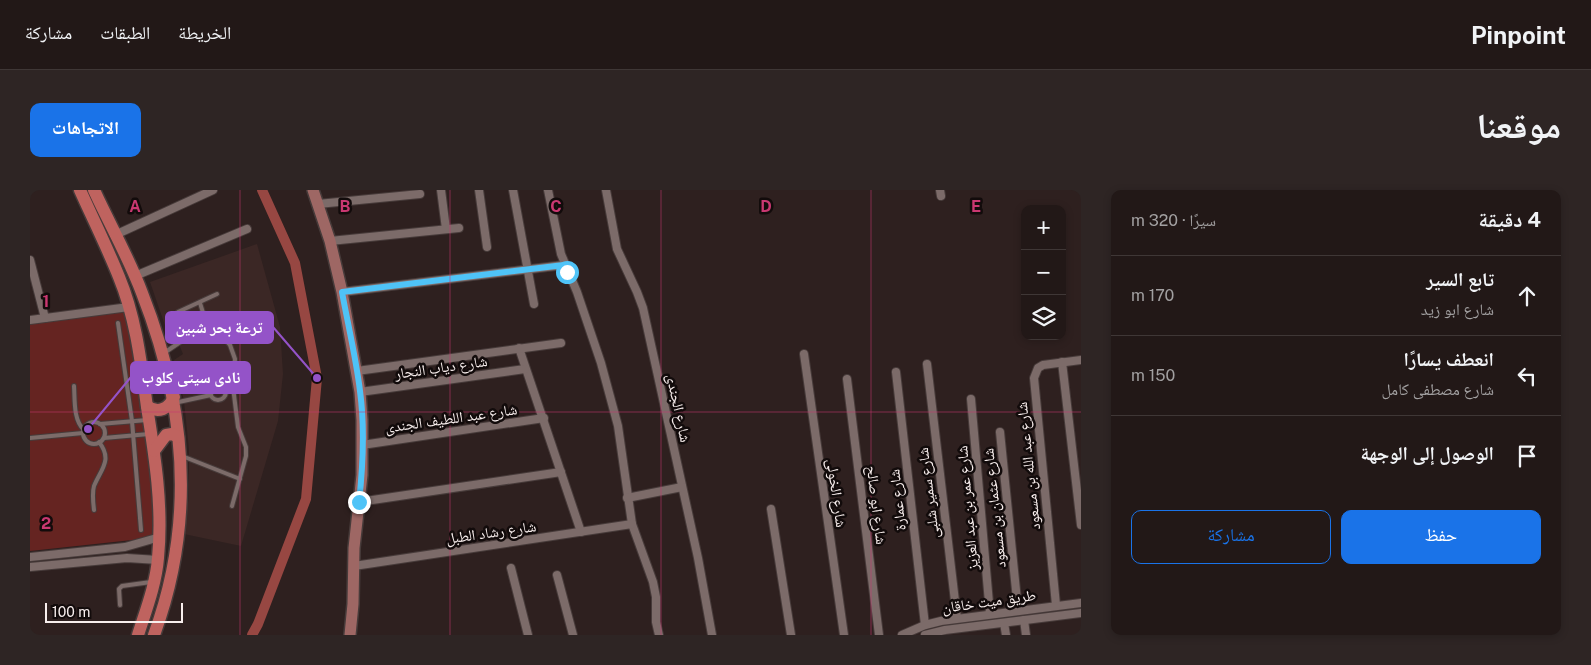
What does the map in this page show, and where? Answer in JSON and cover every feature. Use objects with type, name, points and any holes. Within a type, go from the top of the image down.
[{"type":"main road","points":[[80,190],[119,277],[129,307],[141,356],[159,486],[160,538],[158,560],[154,582],[138,635]]},
{"type":"main road","points":[[313,190],[330,241],[342,292],[360,392],[362,475],[350,635]]},
{"type":"main road","points":[[98,192],[155,327],[174,400],[180,456],[181,501],[176,555],[154,635]]},
{"type":"main road","points":[[147,406],[155,410],[164,408],[174,400]]},
{"type":"main road","points":[[154,451],[166,435],[172,434],[178,437]]},
{"type":"street","points":[[115,235],[213,190]]},
{"type":"street","points":[[441,190],[446,230]]},
{"type":"street","points":[[479,190],[487,247]]},
{"type":"street","points":[[513,190],[534,304]]},
{"type":"street","points":[[548,190],[558,245],[564,265],[577,292],[601,363],[613,406],[621,446],[632,524],[653,582],[656,597],[656,622],[659,635]]},
{"type":"street","name":"شارع الجندى","points":[[606,190],[617,249],[638,292],[643,308],[712,635]]},
{"type":"street","points":[[318,204],[420,194]]},
{"type":"street","points":[[330,241],[459,228]]},
{"type":"street","points":[[135,276],[247,229]]},
{"type":"street","points":[[30,261],[45,318]]},
{"type":"street","points":[[342,292],[564,265]]},
{"type":"street","points":[[30,320],[129,307]]},
{"type":"street","points":[[357,371],[561,343]]},
{"type":"street","points":[[519,348],[582,532]]},
{"type":"street","name":"شارع الخولى","points":[[804,354],[844,635]]},
{"type":"street","name":"شارع عبد الله بن مسعود","points":[[1056,606],[1034,378],[1038,368],[1043,365],[1081,360]]},
{"type":"street","points":[[1062,362],[1081,525]]},
{"type":"street","name":"شارع سمير شلبى","points":[[927,364],[956,618]]},
{"type":"street","name":"شارع دياب النجار","points":[[360,392],[525,369]]},
{"type":"street","name":"شارع عمارة","points":[[896,372],[925,625]]},
{"type":"street","name":"شارع ابو صالح","points":[[847,379],[879,635]]},
{"type":"street","name":"شارع عمر بن عبد العزيز","points":[[971,399],[990,614]]},
{"type":"street","name":"شارع عبد اللطيف الجندى","points":[[362,445],[544,418]]},
{"type":"street","name":"شارع عثمان بن مسعود","points":[[1000,432],[1018,610]]},
{"type":"street","points":[[359,502],[561,472]]},
{"type":"street","points":[[627,498],[682,487]]},
{"type":"street","points":[[771,509],[791,635]]},
{"type":"street","name":"شارع رشاد الطبل","points":[[354,566],[632,524]]},
{"type":"street","points":[[30,557],[125,548],[160,538]]},
{"type":"street","points":[[30,567],[127,558],[158,560]]},
{"type":"street","points":[[511,568],[528,635]]},
{"type":"street","points":[[557,575],[573,635]]},
{"type":"street","name":"طريق ميت خاقان","points":[[902,635],[925,625],[956,618],[1081,603]]},
{"type":"street","name":"طريق ميت خاقان","points":[[925,635],[967,631],[1004,622],[1081,613]]},
{"type":"street","points":[[1024,620],[1026,635]]},
{"type":"street","points":[[1004,622],[1006,635]]},
{"type":"lane","points":[[178,312],[218,294]]},
{"type":"lane","points":[[200,302],[206,319],[210,322],[211,330]]},
{"type":"lane","points":[[198,330],[197,327],[200,321],[206,319]]},
{"type":"lane","points":[[118,323],[132,421],[141,530]]},
{"type":"lane","points":[[162,355],[198,330]]},
{"type":"lane","points":[[198,330],[204,334],[211,330]]},
{"type":"lane","points":[[211,330],[222,336],[230,345],[235,359],[233,387],[238,427],[247,453],[232,506]]},
{"type":"lane","points":[[215,384],[221,384],[225,388],[225,394],[221,399],[215,399],[211,395],[210,389],[215,384]]},
{"type":"lane","points":[[74,386],[77,420],[87,442],[93,444],[104,438],[152,434]]},
{"type":"lane","points":[[225,388],[233,387]]},
{"type":"lane","points":[[174,400],[211,395]]},
{"type":"lane","points":[[83,431],[86,426],[92,423],[100,424],[149,419]]},
{"type":"lane","points":[[100,424],[104,430],[104,438]]},
{"type":"lane","points":[[30,438],[83,431]]},
{"type":"lane","points":[[94,510],[94,488],[102,473],[106,458],[99,442]]},
{"type":"lane","points":[[180,456],[190,458],[240,480]]},
{"type":"lane","points":[[120,606],[119,589],[122,586],[154,582]]},
{"type":"shaded area","points":[[257,244],[280,327],[283,374],[278,421],[241,546],[184,534],[189,495],[189,450],[184,401],[174,360],[183,354],[176,337],[170,340],[150,282]]},
{"type":"shaded area","points":[[129,307],[160,537],[30,551],[30,320]]},
{"type":"waterway","points":[[252,635],[258,624],[306,499],[317,378],[295,263],[262,190]]},
{"type":"place","name":"ترعة بحر شبين","points":[[317,378]]},
{"type":"place","name":"نادى سيتى كلوب","points":[[88,429]]},
{"type":"route","points":[[359,502],[362,475],[360,392],[342,292],[564,265],[567,272]]}]
